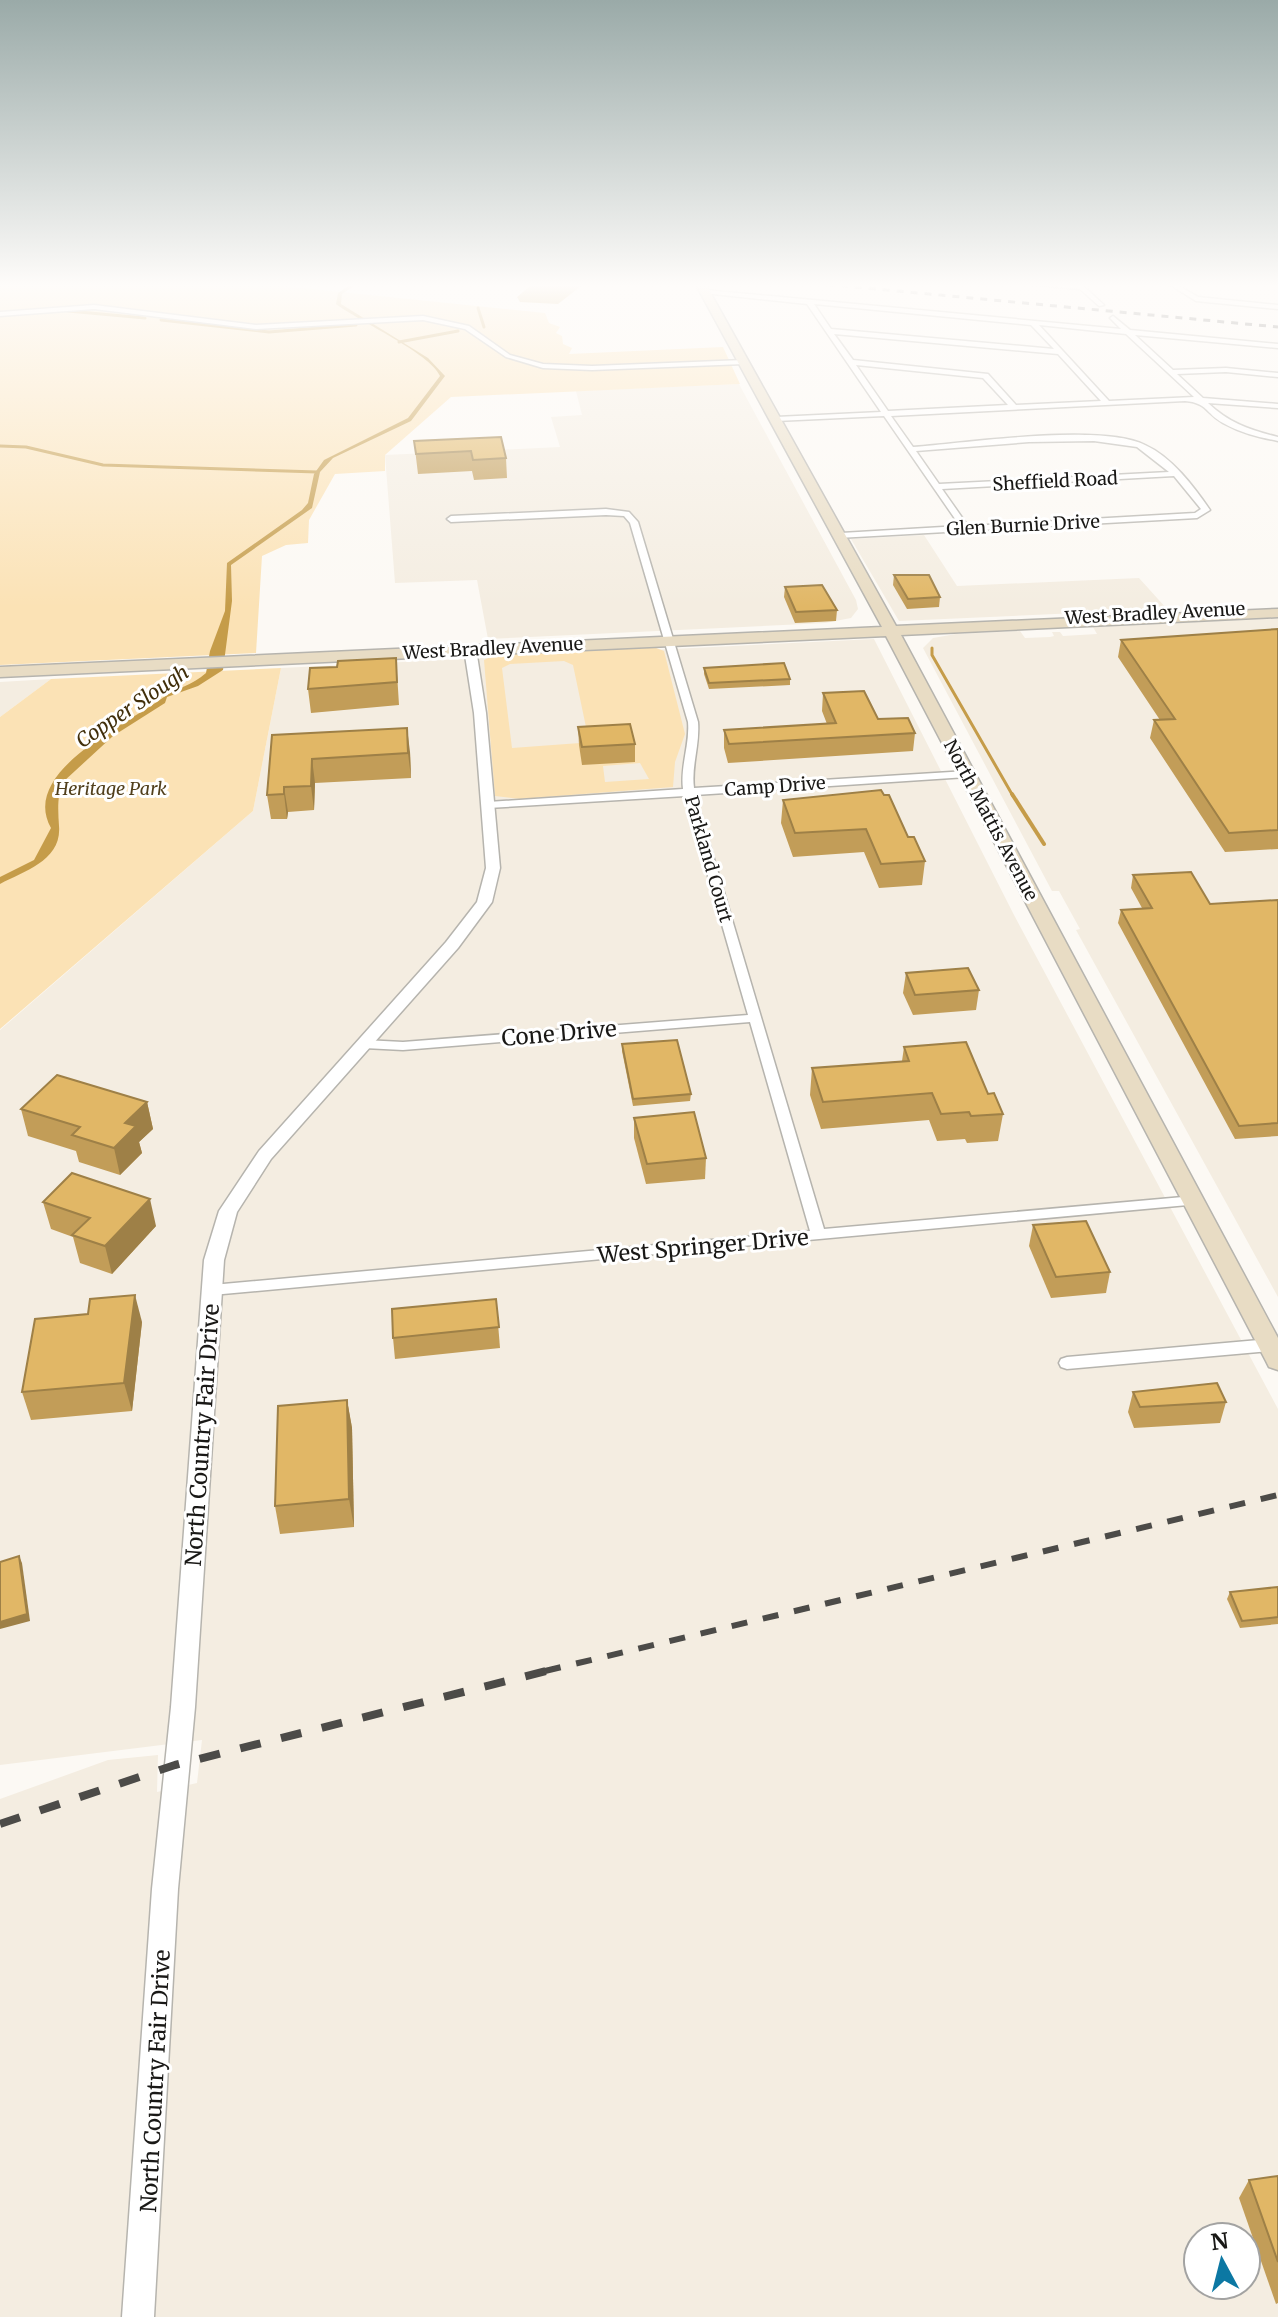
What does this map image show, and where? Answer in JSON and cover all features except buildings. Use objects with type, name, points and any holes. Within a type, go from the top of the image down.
[{"type":"main road","name":"North Mattis Avenue","points":[[760,391],[841,536],[1274,1353]]},
{"type":"main road","name":"West Bradley Avenue","points":[[0,672],[986,624],[1005,626],[1278,610]]},
{"type":"main road","points":[[904,657],[913,651],[916,639],[946,626]]},
{"type":"street","points":[[871,391],[965,528]]},
{"type":"street","points":[[999,391],[1014,407]]},
{"type":"street","points":[[1096,391],[1107,403]]},
{"type":"street","points":[[1192,391],[1236,428],[1278,439]]},
{"type":"street","points":[[776,419],[1200,399],[1278,406]]},
{"type":"street","points":[[911,449],[1123,441],[1149,450],[1173,474]]},
{"type":"street","name":"Glen Burnie Drive","points":[[841,536],[1204,513],[1198,498],[1173,474]]},
{"type":"street","name":"Sheffield Road","points":[[937,487],[1173,474]]},
{"type":"street","name":"Parkland Court","points":[[451,519],[606,512],[626,514],[634,522],[695,734],[686,764],[689,792],[819,1236]]},
{"type":"street","name":"North Country Fair Drive","points":[[138,2317],[165,1889],[183,1707],[212,1290],[221,1230],[245,1183],[452,945],[484,902],[493,868],[470,649]]},
{"type":"street","name":"Camp Drive","points":[[488,805],[967,774]]},
{"type":"street","name":"Cone Drive","points":[[364,1044],[403,1046],[754,1018]]},
{"type":"street","name":"West Springer Drive","points":[[212,1290],[1194,1201]]},
{"type":"street","points":[[1067,1363],[1274,1353]]},
{"type":"shaded area","points":[[428,391],[434,391],[411,421],[333,458],[320,472],[312,508],[231,565],[232,601],[223,670],[198,686],[167,697],[165,703],[113,736],[63,782],[55,848],[40,863],[0,884],[0,877],[34,860],[51,828],[45,807],[50,787],[63,769],[104,735],[206,673],[210,651],[225,611],[227,563],[302,510],[308,503],[314,474],[324,460],[408,418]]},
{"type":"shaded area","points":[[576,391],[743,391],[856,600],[858,609],[851,618],[825,623],[488,639],[477,580],[395,583],[385,455],[560,447],[551,417],[582,415]]},
{"type":"shaded area","points":[[924,535],[957,586],[1139,578],[1167,609],[899,621],[851,539]]},
{"type":"shaded area","points":[[1278,618],[1278,1297],[1076,930],[1080,929],[1059,891],[1052,891],[923,648],[933,638],[956,634],[1020,631],[1025,638],[1050,637],[1054,636],[1052,632],[1060,632],[1063,636],[1097,634],[1093,627]]},
{"type":"shaded area","points":[[874,639],[1014,915],[1278,1409],[1278,2317],[0,2317],[0,1799],[108,1760],[158,1755],[157,1792],[197,1783],[202,1740],[0,1765],[0,1030],[253,811],[281,668]]},
{"type":"shaded area","points":[[51,679],[0,717],[0,682]]},
{"type":"green space","points":[[0,391],[582,391],[451,397],[385,455],[385,471],[335,474],[309,520],[308,543],[286,545],[262,556],[256,653],[0,665]]},
{"type":"green space","points":[[651,646],[664,651],[685,734],[675,762],[673,787],[520,799],[495,796],[484,660],[497,654]],"holes":[[[564,661],[573,665],[586,727],[580,743],[512,748],[502,668],[510,664]],[[640,763],[649,779],[605,782],[603,766]]]},
{"type":"green space","name":"Heritage Park","points":[[281,668],[253,811],[0,1029],[0,717],[51,679]]},
{"type":"waterway","points":[[0,446],[26,447],[103,465],[317,472]]},
{"type":"waterway","points":[[932,648],[932,655],[1013,796]]},
{"type":"waterway","points":[[1012,794],[1044,844]]},
{"type":"railway","points":[[545,1671],[1278,1495]]},
{"type":"railway","points":[[0,1824],[175,1765],[554,1669]]},
{"type":"water label","name":"Copper Slough","points":[[132,706]]}]
